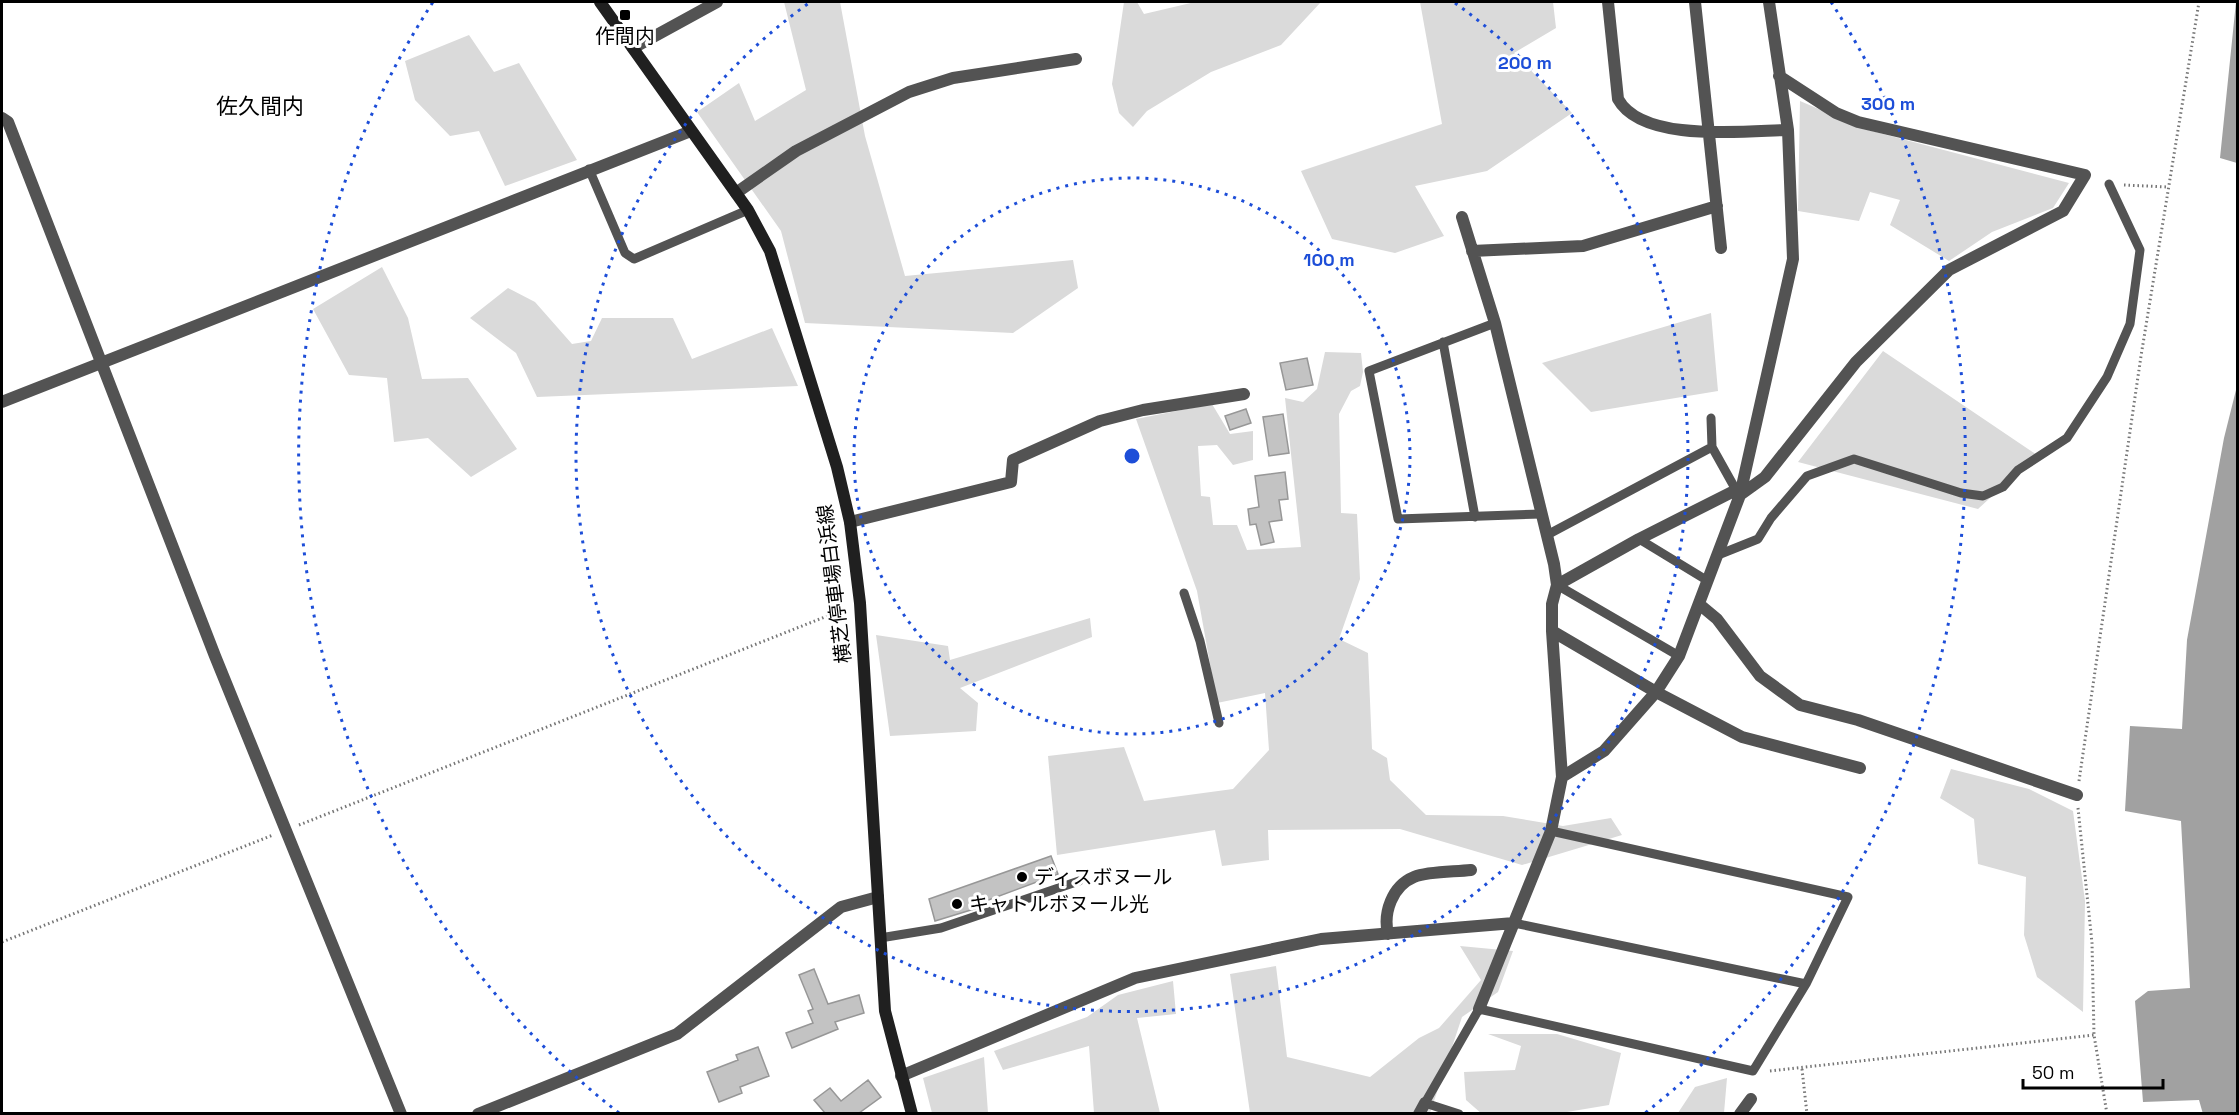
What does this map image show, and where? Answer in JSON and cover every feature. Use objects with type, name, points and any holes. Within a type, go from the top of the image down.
[{"type":"main road","name":"横芝停車場白浜線","points":[[600,2],[748,210],[770,251],[837,467],[850,522],[860,603],[885,1011],[912,1113]]},
{"type":"street","points":[[633,48],[717,2]]},
{"type":"street","points":[[1608,2],[1618,99],[1623,107],[1670,130],[1709,132],[1788,130]]},
{"type":"street","points":[[1695,2],[1721,248]]},
{"type":"street","points":[[1562,777],[1604,751],[1656,692],[1679,656],[1740,491],[1793,259],[1788,130],[1769,2]]},
{"type":"street","points":[[736,193],[796,151],[909,92],[953,78],[1076,58]]},
{"type":"street","points":[[1557,585],[1639,539],[1766,477],[1856,362],[1949,270],[2063,211],[2085,175],[1858,122],[1836,113],[1779,76]]},
{"type":"street","points":[[2,118],[8,122],[100,363],[286,830],[402,1113]]},
{"type":"street","points":[[2,402],[691,131]]},
{"type":"street","points":[[1473,251],[1583,246],[1717,206]]},
{"type":"street","points":[[1462,217],[1495,323],[1557,585],[1552,604],[1552,631],[1562,777],[1551,831],[1479,1009]]},
{"type":"street","points":[[850,522],[1011,482],[1013,460],[1100,421],[1143,410],[1244,394]]},
{"type":"street","points":[[1699,604],[1717,619],[1760,676],[1800,705],[1858,720],[2077,795]]},
{"type":"street","points":[[1552,631],[1656,692],[1742,736],[1860,768]]},
{"type":"street","points":[[1388,933],[1385,920],[1391,900],[1402,886],[1414,877],[1471,870]]},
{"type":"street","points":[[478,1113],[677,1034],[841,907],[878,897]]},
{"type":"street","points":[[901,1076],[1135,978],[1321,939],[1514,923]]},
{"type":"street","points":[[1740,1113],[1751,1099]]},
{"type":"lane","points":[[590,169],[625,253],[634,259],[748,210]]},
{"type":"lane","points":[[1718,555],[1758,539],[1771,518],[1807,476],[1838,464],[1854,459],[1962,493],[1983,496],[2003,487],[2018,471],[2067,438],[2107,377],[2130,324],[2140,250],[2109,184]]},
{"type":"lane","points":[[1495,323],[1369,371],[1398,519],[1542,514]]},
{"type":"lane","points":[[1443,342],[1475,517]]},
{"type":"lane","points":[[1711,418],[1712,447],[1740,491]]},
{"type":"lane","points":[[1547,535],[1712,447]]},
{"type":"lane","points":[[1639,539],[1708,581]]},
{"type":"lane","points":[[1557,585],[1679,656]]},
{"type":"lane","points":[[1184,593],[1200,641],[1219,723]]},
{"type":"lane","points":[[1459,1113],[1422,1108],[1479,1009],[1753,1071],[1806,984],[1848,897],[1551,831]]},
{"type":"lane","points":[[880,938],[941,928],[1079,881]]},
{"type":"lane","points":[[1514,923],[1806,984]]},
{"type":"path","points":[[2107,1113],[2094,1035],[2092,943],[2077,795],[2130,426],[2199,2]]},
{"type":"path","points":[[2,942],[860,603]]},
{"type":"path","points":[[1753,1071],[1802,1069],[2094,1035]]},
{"type":"path","points":[[1802,1069],[1808,1113]]},
{"type":"shaded area","points":[[784,2],[840,2],[865,136],[905,276],[1073,260],[1078,288],[1013,333],[805,323],[781,231],[697,112],[739,83],[755,121],[806,90]]},
{"type":"shaded area","points":[[1124,2],[1137,2],[1144,14],[1195,2],[1321,2],[1281,45],[1211,72],[1147,111],[1133,127],[1119,113],[1112,84]]},
{"type":"shaded area","points":[[1420,2],[1553,2],[1556,28],[1514,53],[1572,113],[1487,171],[1415,186],[1444,236],[1395,253],[1332,239],[1301,171],[1442,124]]},
{"type":"shaded area","points":[[2236,2],[2238,2],[2237,163],[2220,158]]},
{"type":"shaded area","points":[[469,35],[494,72],[519,63],[577,160],[505,186],[479,131],[450,136],[415,100],[405,61]]},
{"type":"shaded area","points":[[1800,101],[1868,130],[2069,183],[2053,208],[1992,232],[1949,261],[1890,225],[1900,200],[1870,192],[1859,221],[1798,211]]},
{"type":"shaded area","points":[[382,267],[408,318],[422,379],[468,378],[517,449],[471,477],[428,438],[394,442],[387,378],[349,375],[313,309]]},
{"type":"shaded area","points":[[508,288],[535,302],[572,344],[591,341],[602,318],[673,318],[692,359],[772,328],[798,386],[537,397],[516,353],[470,318]]},
{"type":"shaded area","points":[[1711,313],[1718,391],[1591,412],[1542,363]]},
{"type":"shaded area","points":[[1883,351],[2037,455],[1978,509],[1798,462]]},
{"type":"shaded area","points":[[1325,352],[1361,353],[1363,372],[1360,386],[1351,391],[1339,414],[1341,513],[1357,514],[1360,579],[1339,639],[1368,653],[1372,749],[1387,758],[1390,780],[1426,815],[1503,816],[1563,826],[1611,818],[1622,835],[1522,865],[1400,829],[1268,830],[1269,860],[1222,866],[1215,830],[1057,855],[1048,756],[1124,747],[1144,801],[1233,789],[1269,750],[1265,693],[1217,703],[1197,591],[1136,419],[1212,404],[1230,434],[1253,431],[1253,460],[1233,465],[1217,445],[1198,446],[1201,496],[1210,497],[1213,525],[1237,525],[1247,550],[1301,547],[1285,398],[1303,402],[1317,389]]},
{"type":"shaded area","points":[[2237,386],[2238,1113],[2203,1114],[2199,1100],[2143,1102],[2135,1001],[2148,991],[2190,988],[2181,821],[2125,811],[2130,726],[2182,729],[2187,640],[2224,438]]},
{"type":"shaded area","points":[[1090,618],[1092,637],[960,688],[978,703],[976,731],[890,736],[876,635],[948,646],[950,660]]},
{"type":"shaded area","points":[[1951,769],[2029,789],[2073,811],[2085,901],[2083,1012],[2037,977],[2024,935],[2026,877],[1978,864],[1974,819],[1940,798]]},
{"type":"shaded area","points":[[1460,946],[1513,951],[1498,992],[1462,1017],[1430,1113],[1250,1113],[1230,974],[1276,966],[1287,1057],[1370,1077],[1419,1038],[1439,1028],[1481,980]]},
{"type":"shaded area","points":[[1173,981],[1176,1014],[1137,1018],[1160,1113],[1094,1113],[1089,1046],[1003,1070],[994,1051],[1087,1017],[1118,995]]},
{"type":"shaded area","points":[[1488,1034],[1557,1034],[1621,1053],[1609,1105],[1561,1113],[1482,1114],[1466,1100],[1464,1072],[1515,1070],[1521,1046]]},
{"type":"shaded area","points":[[984,1057],[988,1113],[932,1113],[923,1078]]},
{"type":"shaded area","points":[[1727,1078],[1724,1113],[1678,1113],[1695,1087]]},
{"type":"building","points":[[1307,358],[1313,385],[1286,390],[1280,363]]},
{"type":"building","points":[[1246,409],[1251,423],[1230,430],[1225,416]]},
{"type":"building","points":[[1283,414],[1289,453],[1269,456],[1263,417]]},
{"type":"building","points":[[1285,472],[1288,499],[1279,500],[1282,520],[1269,522],[1274,542],[1261,545],[1256,524],[1250,525],[1248,509],[1259,507],[1255,476]]},
{"type":"building","points":[[1051,856],[1058,874],[983,902],[984,906],[935,921],[929,899]]},
{"type":"building","points":[[814,969],[828,1004],[859,995],[864,1013],[835,1022],[838,1029],[792,1048],[786,1033],[813,1023],[808,1011],[813,1009],[799,975]]},
{"type":"building","points":[[758,1047],[769,1076],[740,1087],[742,1093],[719,1102],[707,1072],[738,1060],[736,1055]]},
{"type":"building","points":[[868,1080],[881,1097],[859,1113],[825,1113],[814,1100],[830,1088],[841,1101]]},
{"type":"place","name":"作間内","points":[[625,15]]},
{"type":"place","name":"ディスボヌール","points":[[1022,877]]},
{"type":"place","name":"キャトルボヌール光","points":[[957,904]]},
{"type":"district","name":"佐久間内","points":[[260,106]]}]
